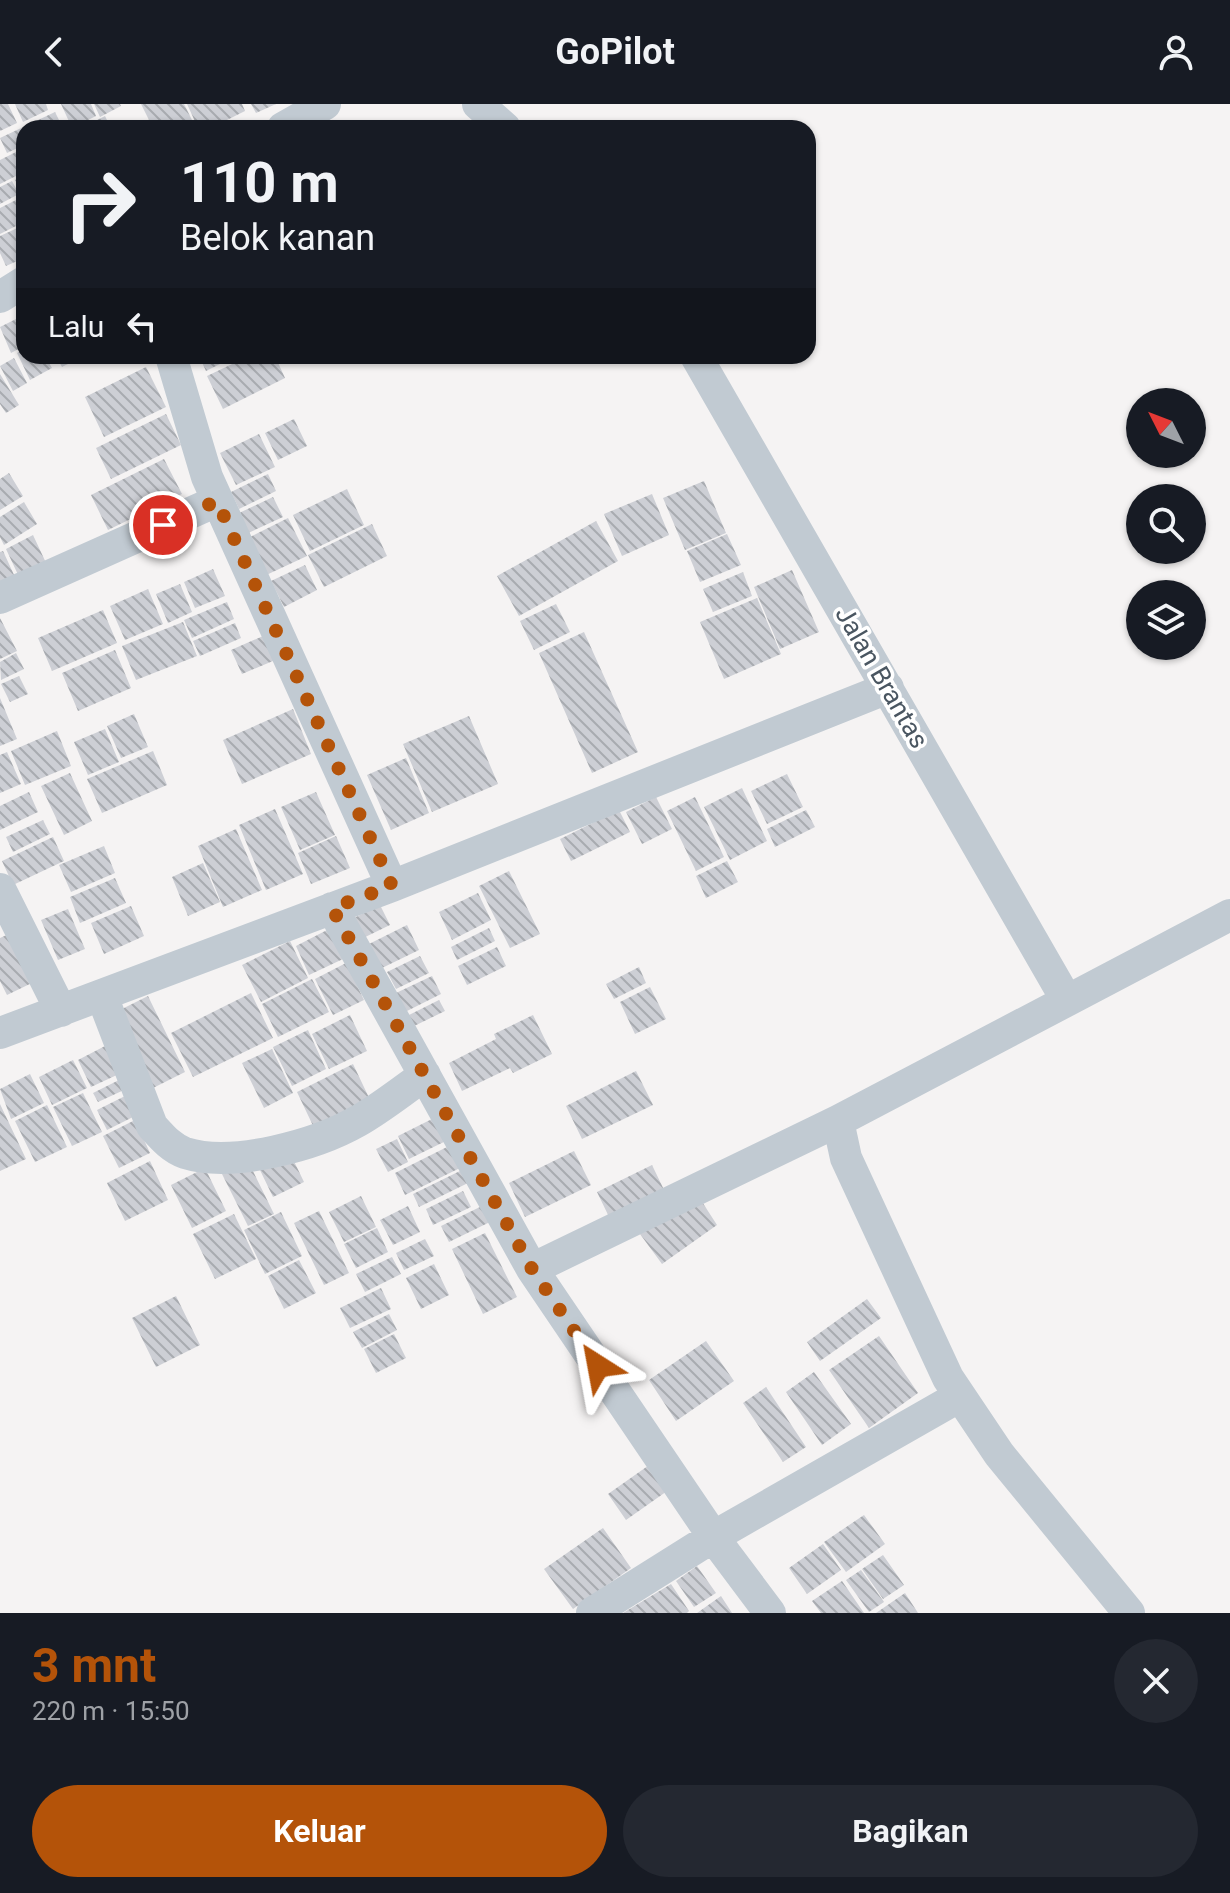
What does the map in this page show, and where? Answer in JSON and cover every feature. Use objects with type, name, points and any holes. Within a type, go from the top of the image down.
[{"type":"street","points":[[297,120],[325,104]]},
{"type":"street","points":[[478,104],[496,120]]},
{"type":"street","points":[[174,364],[217,501],[392,886]]},
{"type":"street","name":"Jalan Brantas","points":[[701,364],[1066,999]]},
{"type":"street","points":[[0,598],[217,501]]},
{"type":"street","points":[[0,1033],[392,886],[888,688]]},
{"type":"street","points":[[0,889],[17,917],[61,1011]]},
{"type":"street","points":[[332,908],[532,1269],[713,1537],[770,1613]]},
{"type":"street","points":[[532,1269],[838,1121],[1230,915]]},
{"type":"street","points":[[102,996],[152,1126],[167,1143],[184,1153],[211,1158],[273,1152],[322,1137],[358,1121],[425,1075]]},
{"type":"street","points":[[838,1121],[846,1158],[948,1378],[999,1454],[1129,1613]]},
{"type":"street","points":[[592,1613],[713,1537],[960,1396]]},
{"type":"building","points":[[0,104],[8,104],[16,123],[0,131]]},
{"type":"building","points":[[15,104],[46,104],[48,110],[22,120]]},
{"type":"building","points":[[61,104],[91,104],[96,116],[88,120],[68,120]]},
{"type":"building","points":[[94,104],[120,104],[121,106],[100,117]]},
{"type":"building","points":[[141,104],[184,104],[192,120],[149,120]]},
{"type":"building","points":[[187,104],[242,104],[245,111],[227,120],[194,120]]},
{"type":"building","points":[[251,104],[276,104],[256,113]]},
{"type":"building","points":[[55,112],[59,120],[38,120]]},
{"type":"building","points":[[16,130],[16,149],[7,153],[0,138]]},
{"type":"building","points":[[16,152],[16,176],[0,184],[0,160]]},
{"type":"building","points":[[12,181],[16,196],[0,204],[0,187]]},
{"type":"building","points":[[16,200],[16,226],[0,234],[0,208]]},
{"type":"building","points":[[16,229],[16,262],[6,266],[0,253],[0,236]]},
{"type":"building","points":[[16,319],[16,350],[11,353],[0,327]]},
{"type":"building","points":[[14,358],[27,383],[13,391],[0,366]]},
{"type":"building","points":[[22,364],[50,364],[52,368],[30,380]]},
{"type":"building","points":[[203,364],[220,364],[206,371]]},
{"type":"building","points":[[232,364],[279,364],[285,378],[223,409],[207,376]]},
{"type":"building","points":[[146,367],[166,407],[104,437],[85,397]]},
{"type":"building","points":[[0,374],[19,405],[6,413],[0,404]]},
{"type":"building","points":[[166,414],[181,445],[111,479],[96,448]]},
{"type":"building","points":[[294,419],[307,446],[278,460],[265,433]]},
{"type":"building","points":[[259,434],[275,467],[236,485],[220,453]]},
{"type":"building","points":[[164,459],[182,494],[108,530],[91,495]]},
{"type":"building","points":[[9,473],[23,496],[0,510],[0,479]]},
{"type":"building","points":[[268,474],[276,491],[239,509],[231,492]]},
{"type":"building","points":[[704,481],[726,533],[685,550],[663,498]]},
{"type":"building","points":[[347,489],[364,525],[310,551],[293,515]]},
{"type":"building","points":[[652,494],[669,535],[622,556],[604,514]]},
{"type":"building","points":[[273,497],[283,517],[246,534],[237,514]]},
{"type":"building","points":[[24,502],[37,524],[4,545],[0,537],[0,517]]},
{"type":"building","points":[[288,518],[307,556],[262,577],[244,540]]},
{"type":"building","points":[[596,521],[618,561],[519,616],[497,576]]},
{"type":"building","points":[[372,524],[387,556],[324,587],[308,555]]},
{"type":"building","points":[[727,534],[741,565],[700,582],[687,551]]},
{"type":"building","points":[[33,535],[47,565],[20,579],[6,549]]},
{"type":"building","points":[[3,551],[15,577],[0,584],[0,552]]},
{"type":"building","points":[[305,565],[317,590],[284,607],[271,581]]},
{"type":"building","points":[[213,569],[225,596],[195,608],[184,582]]},
{"type":"building","points":[[792,570],[819,632],[780,649],[754,587]]},
{"type":"building","points":[[743,572],[752,596],[713,612],[703,589]]},
{"type":"building","points":[[180,584],[192,612],[168,623],[156,594]]},
{"type":"building","points":[[148,589],[163,624],[125,640],[110,606]]},
{"type":"building","points":[[757,598],[781,654],[724,679],[700,622]]},
{"type":"building","points":[[227,602],[234,619],[192,638],[184,620]]},
{"type":"building","points":[[556,604],[570,632],[534,650],[520,621]]},
{"type":"building","points":[[103,610],[117,643],[52,671],[38,638]]},
{"type":"building","points":[[0,618],[17,651],[0,659]]},
{"type":"building","points":[[183,622],[197,656],[136,680],[122,646]]},
{"type":"building","points":[[235,623],[241,638],[200,656],[193,641]]},
{"type":"building","points":[[584,632],[638,752],[592,773],[539,653]]},
{"type":"building","points":[[270,633],[280,658],[242,674],[231,650]]},
{"type":"building","points":[[115,650],[131,688],[78,711],[62,673]]},
{"type":"building","points":[[16,653],[24,669],[1,680],[0,662]]},
{"type":"building","points":[[19,676],[28,694],[10,702],[1,684]]},
{"type":"building","points":[[0,698],[17,739],[0,746]]},
{"type":"building","points":[[293,709],[311,754],[242,784],[223,740]]},
{"type":"building","points":[[134,714],[148,747],[121,758],[107,726]]},
{"type":"building","points":[[469,716],[498,784],[432,812],[403,744]]},
{"type":"building","points":[[105,729],[119,762],[88,775],[74,742]]},
{"type":"building","points":[[57,731],[71,766],[25,785],[11,751]]},
{"type":"building","points":[[153,751],[167,785],[102,813],[87,779]]},
{"type":"building","points":[[7,752],[21,784],[0,793],[0,755]]},
{"type":"building","points":[[406,758],[429,813],[391,830],[367,775]]},
{"type":"building","points":[[70,773],[92,821],[64,835],[41,786]]},
{"type":"building","points":[[787,774],[803,807],[767,824],[751,791]]},
{"type":"building","points":[[742,788],[767,841],[730,860],[704,807]]},
{"type":"building","points":[[29,792],[38,812],[0,830],[0,806]]},
{"type":"building","points":[[316,792],[335,835],[300,850],[281,807]]},
{"type":"building","points":[[656,797],[672,829],[642,844],[626,812]]},
{"type":"building","points":[[695,797],[724,857],[696,871],[667,811]]},
{"type":"building","points":[[275,809],[303,874],[266,890],[239,825]]},
{"type":"building","points":[[619,810],[630,832],[571,861],[560,839]]},
{"type":"building","points":[[806,810],[815,827],[775,847],[767,829]]},
{"type":"building","points":[[43,820],[50,834],[13,852],[6,837]]},
{"type":"building","points":[[236,829],[262,890],[223,907],[198,846]]},
{"type":"building","points":[[336,836],[350,868],[311,884],[298,853]]},
{"type":"building","points":[[53,837],[64,861],[13,885],[2,861]]},
{"type":"building","points":[[104,846],[115,873],[71,892],[59,865]]},
{"type":"building","points":[[727,861],[738,882],[706,898],[696,876]]},
{"type":"building","points":[[203,863],[220,902],[188,916],[172,877]]},
{"type":"building","points":[[509,871],[540,934],[510,948],[479,886]]},
{"type":"building","points":[[115,878],[126,903],[80,923],[70,897]]},
{"type":"building","points":[[478,893],[491,920],[452,940],[439,912]]},
{"type":"building","points":[[380,905],[390,925],[357,941],[348,921]]},
{"type":"building","points":[[131,906],[144,936],[104,954],[91,923]]},
{"type":"building","points":[[68,909],[85,949],[58,960],[41,920]]},
{"type":"building","points":[[407,925],[419,950],[382,968],[369,944]]},
{"type":"building","points":[[489,928],[495,941],[457,960],[451,947]]},
{"type":"building","points":[[329,929],[343,959],[309,975],[296,946]]},
{"type":"building","points":[[13,932],[36,981],[7,995],[0,981],[0,938]]},
{"type":"building","points":[[290,941],[308,978],[261,1002],[242,965]]},
{"type":"building","points":[[497,947],[506,966],[467,985],[458,966]]},
{"type":"building","points":[[420,956],[429,973],[396,989],[387,972]]},
{"type":"building","points":[[346,963],[364,1000],[333,1015],[315,979]]},
{"type":"building","points":[[639,967],[646,983],[614,999],[606,984]]},
{"type":"building","points":[[432,976],[441,994],[405,1012],[396,993]]},
{"type":"building","points":[[312,979],[329,1012],[278,1037],[262,1004]]},
{"type":"building","points":[[650,987],[666,1019],[635,1034],[620,1002]]},
{"type":"building","points":[[251,993],[273,1038],[193,1077],[171,1033]]},
{"type":"building","points":[[148,996],[185,1072],[151,1089],[114,1013]]},
{"type":"building","points":[[439,1000],[445,1011],[408,1029],[403,1018]]},
{"type":"building","points":[[350,1015],[367,1051],[329,1069],[312,1034]]},
{"type":"building","points":[[533,1015],[552,1054],[513,1073],[510,1068],[462,1091],[449,1063],[496,1039],[494,1034]]},
{"type":"building","points":[[308,1030],[326,1069],[292,1086],[273,1047]]},
{"type":"building","points":[[105,1046],[119,1074],[91,1087],[78,1060]]},
{"type":"building","points":[[272,1049],[293,1093],[264,1108],[242,1063]]},
{"type":"building","points":[[73,1060],[87,1088],[52,1105],[39,1077]]},
{"type":"building","points":[[353,1064],[372,1104],[316,1132],[297,1092]]},
{"type":"building","points":[[636,1071],[653,1105],[582,1139],[566,1106]]},
{"type":"building","points":[[30,1074],[44,1103],[11,1119],[0,1089]]},
{"type":"building","points":[[119,1080],[124,1090],[98,1102],[93,1093]]},
{"type":"building","points":[[83,1093],[102,1132],[72,1146],[53,1107]]},
{"type":"building","points":[[125,1096],[135,1116],[107,1130],[97,1110]]},
{"type":"building","points":[[0,1104],[26,1159],[0,1171]]},
{"type":"building","points":[[47,1105],[67,1147],[35,1162],[15,1121]]},
{"type":"building","points":[[440,1115],[452,1138],[409,1159],[398,1136]]},
{"type":"building","points":[[135,1120],[150,1153],[119,1168],[103,1136]]},
{"type":"building","points":[[397,1139],[408,1162],[388,1172],[376,1149]]},
{"type":"building","points":[[449,1146],[460,1168],[405,1195],[395,1173]]},
{"type":"building","points":[[574,1151],[591,1185],[525,1217],[509,1183]]},
{"type":"building","points":[[290,1153],[304,1182],[273,1197],[259,1168]]},
{"type":"building","points":[[246,1157],[274,1214],[248,1226],[220,1170]]},
{"type":"building","points":[[150,1161],[168,1200],[125,1221],[107,1183]]},
{"type":"building","points":[[652,1165],[666,1194],[611,1221],[597,1192]]},
{"type":"building","points":[[205,1168],[226,1211],[192,1228],[171,1185]]},
{"type":"building","points":[[462,1170],[468,1183],[419,1207],[413,1194]]},
{"type":"building","points":[[463,1191],[471,1207],[433,1225],[426,1209]]},
{"type":"building","points":[[697,1194],[717,1225],[662,1264],[640,1234]]},
{"type":"building","points":[[361,1196],[376,1227],[344,1242],[329,1212]]},
{"type":"building","points":[[408,1206],[420,1232],[393,1245],[380,1220]]},
{"type":"building","points":[[482,1206],[490,1222],[449,1242],[441,1226]]},
{"type":"building","points":[[319,1211],[349,1273],[324,1285],[294,1223]]},
{"type":"building","points":[[281,1212],[302,1256],[265,1274],[244,1230]]},
{"type":"building","points":[[234,1214],[256,1259],[215,1279],[193,1234]]},
{"type":"building","points":[[377,1228],[388,1252],[356,1268],[344,1244]]},
{"type":"building","points":[[485,1233],[517,1297],[483,1314],[452,1249]]},
{"type":"building","points":[[425,1239],[434,1256],[404,1270],[396,1253]]},
{"type":"building","points":[[392,1257],[401,1274],[365,1292],[356,1274]]},
{"type":"building","points":[[299,1260],[316,1293],[284,1309],[268,1276]]},
{"type":"building","points":[[434,1264],[449,1295],[421,1309],[406,1278]]},
{"type":"building","points":[[381,1288],[391,1309],[350,1328],[340,1308]]},
{"type":"building","points":[[176,1296],[200,1345],[156,1367],[132,1318]]},
{"type":"building","points":[[867,1299],[881,1318],[820,1361],[807,1342]]},
{"type":"building","points":[[389,1314],[397,1330],[362,1348],[353,1332]]},
{"type":"building","points":[[394,1334],[406,1358],[376,1373],[364,1349]]},
{"type":"building","points":[[879,1336],[918,1393],[869,1428],[829,1370]]},
{"type":"building","points":[[706,1341],[734,1381],[676,1421],[649,1380]]},
{"type":"building","points":[[814,1372],[851,1424],[822,1445],[786,1392]]},
{"type":"building","points":[[766,1387],[806,1447],[783,1462],[743,1403]]},
{"type":"building","points":[[652,1463],[670,1489],[626,1520],[608,1494]]},
{"type":"building","points":[[864,1515],[885,1544],[846,1572],[824,1542]]},
{"type":"building","points":[[603,1528],[631,1568],[573,1609],[544,1569]]},
{"type":"building","points":[[823,1544],[841,1570],[807,1594],[789,1568]]},
{"type":"building","points":[[883,1555],[904,1585],[883,1599],[862,1569]]},
{"type":"building","points":[[697,1566],[716,1593],[694,1607],[676,1581]]},
{"type":"building","points":[[861,1570],[884,1602],[869,1612],[846,1580]]},
{"type":"building","points":[[842,1581],[864,1613],[821,1613],[812,1601]]},
{"type":"building","points":[[671,1584],[689,1611],[687,1613],[623,1613]]},
{"type":"building","points":[[905,1593],[918,1613],[876,1613]]},
{"type":"building","points":[[721,1596],[732,1613],[697,1613]]},
{"type":"route","points":[[163,525],[217,501],[392,886],[332,908],[532,1269],[598,1366]]}]
